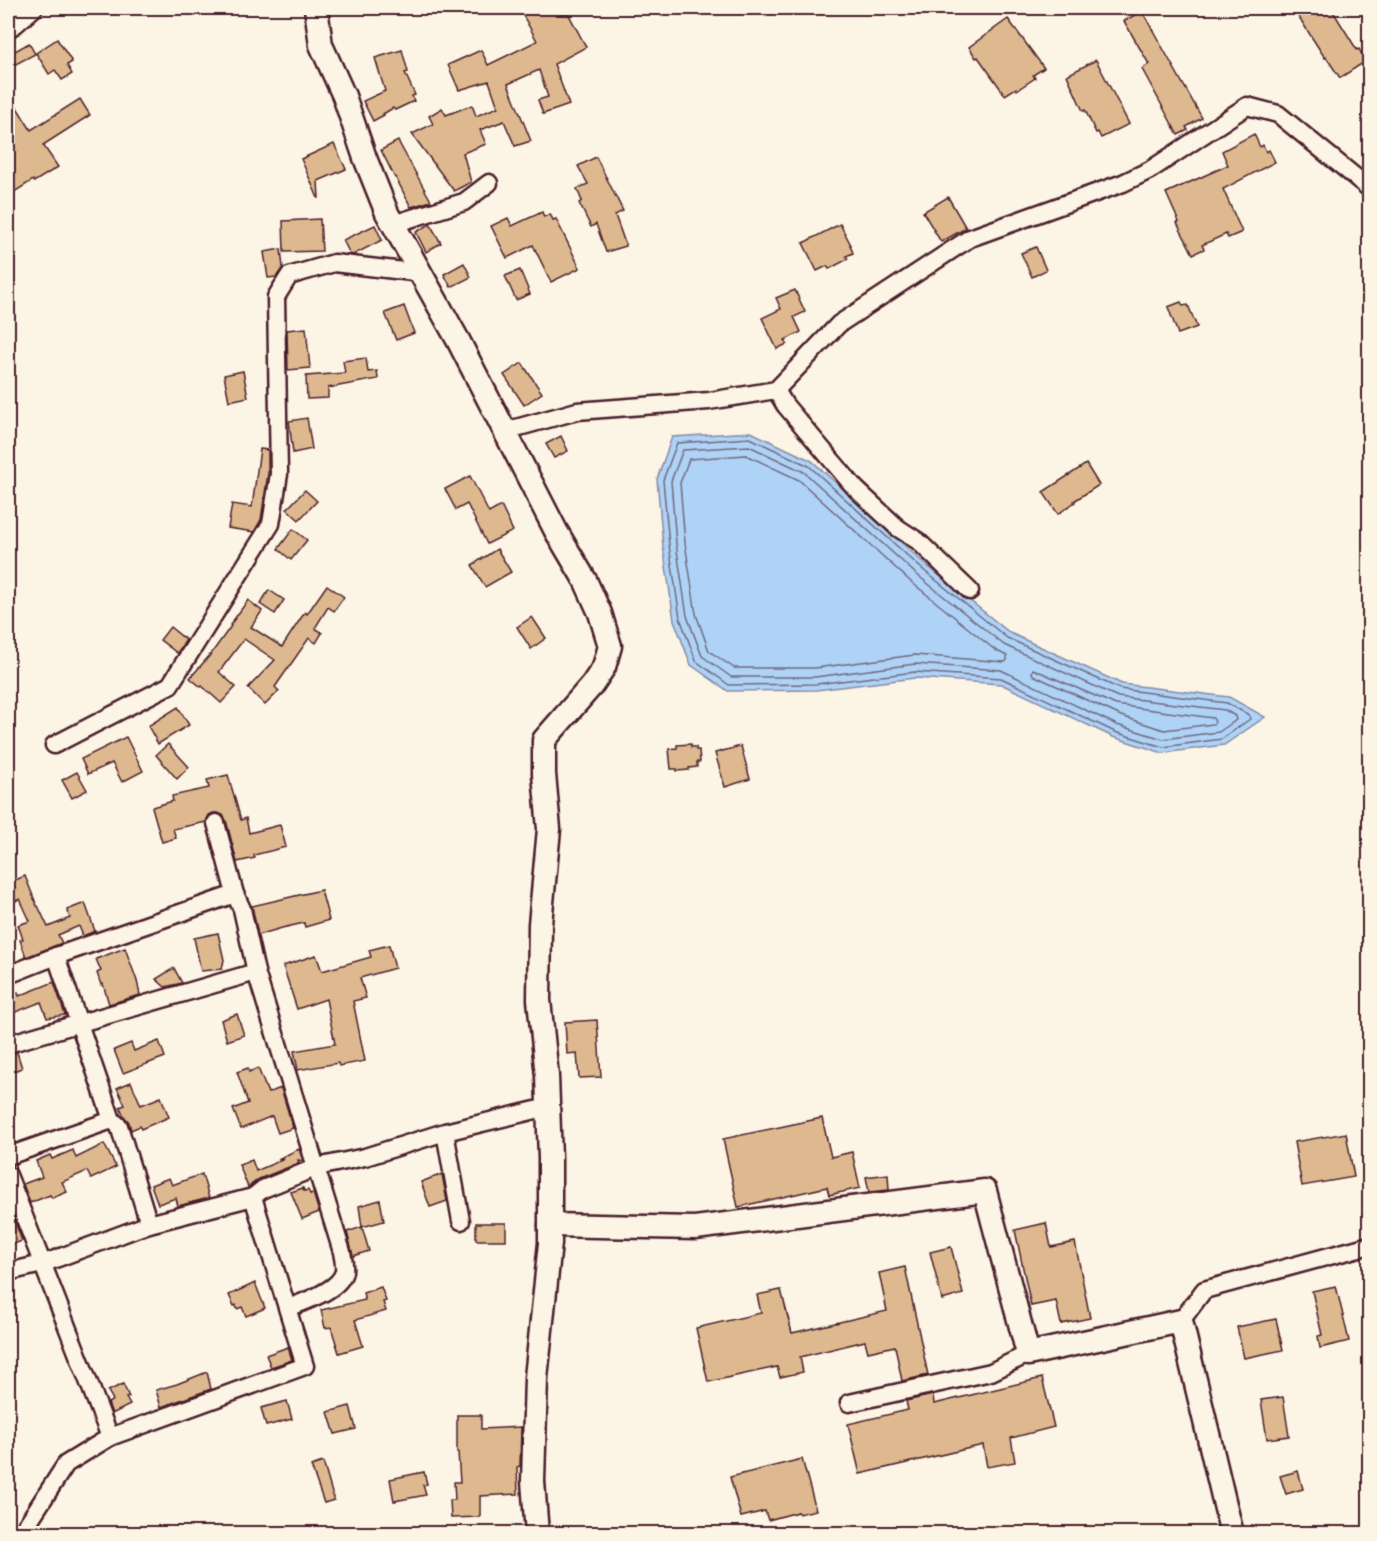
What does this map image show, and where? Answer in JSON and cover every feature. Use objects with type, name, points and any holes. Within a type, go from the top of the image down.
[{"type":"street","points":[[8,29],[34,8]]},
{"type":"street","points":[[316,8],[321,45],[344,96],[387,213],[458,340],[556,531],[585,580],[600,613],[610,646],[604,667],[592,685],[544,740],[544,774],[549,830],[540,924],[539,1000],[547,1076],[550,1243],[536,1378],[533,1481],[537,1533]]},
{"type":"street","points":[[505,431],[577,411],[709,401],[776,390],[839,324],[970,238],[1123,183],[1150,170],[1247,106],[1278,114],[1370,189]]},
{"type":"street","points":[[393,224],[464,202],[489,183]]},
{"type":"street","points":[[54,745],[170,685],[271,524],[279,474],[276,297],[289,276],[334,263],[421,273]]},
{"type":"street","points":[[776,390],[785,405],[856,489],[898,528],[918,541],[970,591]]},
{"type":"street","points":[[216,823],[235,894],[242,909],[256,972],[342,1252],[344,1271],[341,1280],[332,1288],[288,1308]]},
{"type":"street","points":[[8,975],[235,894]]},
{"type":"street","points":[[56,956],[112,1120],[119,1126],[149,1224]]},
{"type":"street","points":[[8,1044],[256,972]]},
{"type":"street","points":[[8,1272],[42,1264],[149,1224],[253,1197],[263,1189],[317,1167],[365,1157],[445,1132],[548,1107]]},
{"type":"street","points":[[8,1156],[112,1120]]},
{"type":"street","points":[[445,1132],[461,1221]]},
{"type":"street","points":[[8,1175],[110,1437]]},
{"type":"street","points":[[550,1226],[695,1228],[985,1191],[1028,1354]]},
{"type":"street","points":[[23,1533],[66,1464],[110,1437],[305,1366],[253,1197]]},
{"type":"street","points":[[849,1403],[991,1372],[1028,1354],[1181,1321],[1204,1290],[1370,1245]]},
{"type":"street","points":[[1181,1321],[1232,1533]]},
{"type":"water","points":[[751,432],[812,461],[925,564],[1010,633],[1122,684],[1229,697],[1265,717],[1224,745],[1163,753],[1113,737],[1001,684],[915,678],[816,690],[728,691],[691,665],[674,620],[663,546],[657,479],[672,437]]},
{"type":"building","points":[[519,8],[561,8],[565,14],[568,13],[586,47],[554,64],[569,105],[543,114],[538,100],[548,97],[539,70],[508,84],[531,141],[515,146],[504,121],[480,130],[486,144],[463,153],[471,182],[454,191],[412,134],[433,124],[429,116],[442,108],[446,115],[472,105],[476,116],[498,107],[489,81],[459,90],[448,65],[481,50],[488,65],[537,41]]},
{"type":"building","points":[[1293,8],[1331,8],[1366,61],[1340,78]]},
{"type":"building","points":[[1142,11],[1202,118],[1186,127],[1188,130],[1178,135],[1142,69],[1149,64],[1124,21]]},
{"type":"building","points":[[1008,19],[1044,68],[1033,75],[1035,78],[1005,95],[969,47]]},
{"type":"building","points":[[57,39],[72,62],[67,65],[72,74],[62,80],[55,70],[49,74],[36,53]]},
{"type":"building","points":[[29,43],[35,54],[12,66],[8,55]]},
{"type":"building","points":[[402,50],[408,72],[405,73],[415,95],[412,96],[414,101],[395,110],[393,108],[373,121],[363,101],[385,91],[375,58]]},
{"type":"building","points":[[1096,60],[1129,124],[1101,138],[1098,132],[1096,133],[1085,110],[1083,111],[1067,75]]},
{"type":"building","points":[[8,93],[31,130],[80,99],[90,115],[43,145],[58,167],[8,196]]},
{"type":"building","points":[[1254,134],[1260,147],[1263,145],[1266,152],[1269,150],[1275,162],[1223,189],[1242,232],[1228,238],[1226,234],[1202,245],[1204,249],[1193,254],[1177,223],[1179,222],[1166,193],[1228,165],[1222,151]]},
{"type":"building","points":[[398,141],[431,201],[411,207],[395,178],[381,150]]},
{"type":"building","points":[[334,144],[346,169],[318,181],[318,198],[301,159]]},
{"type":"building","points":[[596,157],[623,211],[615,215],[626,246],[606,252],[596,224],[591,227],[579,203],[582,201],[577,189],[588,184],[578,166]]},
{"type":"building","points":[[948,197],[966,228],[941,242],[923,212]]},
{"type":"building","points":[[542,212],[544,217],[550,214],[553,220],[556,219],[580,268],[551,282],[533,245],[507,258],[491,226],[508,218],[512,226]]},
{"type":"building","points":[[320,219],[322,251],[284,252],[283,221]]},
{"type":"building","points":[[430,224],[441,243],[426,252],[416,232]]},
{"type":"building","points":[[840,224],[853,253],[846,256],[848,259],[829,269],[827,266],[817,271],[803,243]]},
{"type":"building","points":[[375,225],[382,240],[353,255],[350,254],[343,240]]},
{"type":"building","points":[[1036,247],[1046,270],[1032,277],[1021,253]]},
{"type":"building","points":[[281,249],[283,268],[276,277],[268,278],[264,252]]},
{"type":"building","points":[[464,263],[471,277],[451,287],[444,274]]},
{"type":"building","points":[[520,270],[530,294],[516,300],[505,276]]},
{"type":"building","points":[[795,290],[805,312],[794,317],[801,332],[785,340],[787,344],[777,349],[762,318],[781,309],[776,298]]},
{"type":"building","points":[[1181,302],[1183,306],[1188,305],[1197,327],[1178,334],[1168,307]]},
{"type":"building","points":[[404,306],[414,333],[396,340],[385,313]]},
{"type":"building","points":[[306,328],[310,368],[288,370],[287,330]]},
{"type":"building","points":[[366,358],[368,372],[377,371],[378,379],[328,388],[328,398],[307,399],[306,376],[345,373],[343,361]]},
{"type":"building","points":[[522,363],[542,393],[524,405],[504,375]]},
{"type":"building","points":[[243,371],[248,397],[229,401],[224,375]]},
{"type":"building","points":[[307,418],[312,449],[293,453],[289,421]]},
{"type":"building","points":[[561,436],[568,451],[554,458],[546,444]]},
{"type":"building","points":[[260,449],[268,450],[268,473],[261,520],[254,532],[228,528],[232,504],[252,507]]},
{"type":"building","points":[[1086,464],[1099,485],[1058,514],[1043,492]]},
{"type":"building","points":[[470,476],[489,513],[501,506],[513,531],[487,544],[467,504],[456,510],[445,489]]},
{"type":"building","points":[[305,490],[317,501],[299,520],[287,509]]},
{"type":"building","points":[[293,529],[307,540],[291,560],[278,549]]},
{"type":"building","points":[[497,549],[511,572],[485,587],[472,565]]},
{"type":"building","points":[[327,585],[344,597],[334,611],[328,607],[315,628],[322,633],[316,643],[309,638],[275,687],[279,691],[265,705],[248,688],[275,660],[244,639],[219,672],[236,687],[221,703],[190,678],[211,654],[248,600],[262,611],[251,627],[282,647],[305,612],[307,614]]},
{"type":"building","points":[[269,590],[284,600],[275,614],[260,604]]},
{"type":"building","points":[[532,617],[546,638],[531,649],[517,627]]},
{"type":"building","points":[[170,627],[186,640],[177,653],[160,640]]},
{"type":"building","points":[[178,707],[189,725],[158,744],[148,726]]},
{"type":"building","points":[[126,737],[143,771],[122,782],[112,763],[88,774],[81,759]]},
{"type":"building","points":[[168,744],[189,767],[177,779],[156,755]]},
{"type":"building","points":[[691,744],[691,747],[699,750],[700,762],[697,762],[697,767],[677,771],[677,769],[671,769],[669,749],[677,748],[677,745]]},
{"type":"building","points":[[741,746],[750,779],[725,787],[715,753]]},
{"type":"building","points":[[77,772],[87,790],[72,798],[62,780]]},
{"type":"building","points":[[228,775],[241,820],[246,818],[249,833],[280,825],[286,847],[237,862],[226,820],[218,813],[209,815],[206,822],[173,829],[176,838],[162,842],[152,807],[173,801],[172,796],[209,788],[207,780]]},
{"type":"building","points":[[25,876],[48,927],[70,918],[67,910],[85,903],[95,931],[83,936],[79,926],[58,935],[62,943],[26,957],[18,925],[30,921],[20,899],[8,904],[8,883]]},
{"type":"building","points":[[321,890],[329,920],[305,927],[304,923],[258,935],[252,906]]},
{"type":"building","points":[[218,933],[224,960],[222,969],[201,971],[194,938]]},
{"type":"building","points":[[389,945],[395,968],[360,978],[366,998],[353,1001],[365,1061],[298,1070],[294,1051],[335,1044],[326,999],[297,1009],[283,966],[316,955],[322,971],[371,957],[369,950]]},
{"type":"building","points":[[125,948],[140,995],[109,1004],[97,973],[101,971],[96,959]]},
{"type":"building","points":[[174,968],[182,983],[165,987],[156,979]]},
{"type":"building","points":[[54,982],[65,1015],[47,1018],[41,1002],[8,1015],[8,996],[18,992],[19,996]]},
{"type":"building","points":[[237,1014],[244,1035],[227,1041],[221,1020]]},
{"type":"building","points":[[597,1020],[601,1077],[579,1078],[577,1053],[567,1054],[565,1022]]},
{"type":"building","points":[[159,1041],[165,1057],[123,1073],[114,1050],[131,1043],[134,1051]]},
{"type":"building","points":[[17,1052],[22,1068],[8,1073],[8,1055]]},
{"type":"building","points":[[248,1068],[249,1072],[258,1068],[268,1093],[281,1088],[293,1128],[278,1133],[272,1116],[241,1129],[233,1109],[248,1103],[237,1072]]},
{"type":"building","points":[[131,1082],[141,1105],[161,1097],[169,1117],[141,1129],[140,1126],[131,1130],[120,1107],[125,1105],[117,1088]]},
{"type":"building","points":[[822,1118],[831,1157],[852,1152],[860,1188],[829,1195],[827,1187],[738,1207],[723,1139]]},
{"type":"building","points":[[1346,1133],[1354,1177],[1302,1186],[1294,1142]]},
{"type":"building","points":[[104,1144],[116,1167],[91,1179],[87,1171],[62,1182],[67,1192],[52,1198],[50,1195],[30,1203],[23,1184],[42,1177],[36,1161],[50,1155],[52,1159],[73,1150],[76,1158]]},
{"type":"building","points":[[299,1149],[303,1161],[298,1160],[299,1163],[259,1179],[248,1187],[239,1165],[252,1160],[256,1171],[284,1159],[278,1159]]},
{"type":"building","points":[[202,1174],[209,1198],[178,1206],[176,1198],[158,1204],[151,1185],[169,1178],[172,1185]]},
{"type":"building","points":[[442,1174],[447,1201],[430,1207],[421,1182]]},
{"type":"building","points":[[888,1174],[889,1190],[869,1192],[866,1177]]},
{"type":"building","points":[[303,1188],[310,1194],[313,1193],[319,1212],[302,1219],[291,1192]]},
{"type":"building","points":[[380,1200],[384,1221],[362,1227],[359,1206]]},
{"type":"building","points":[[14,1219],[22,1241],[8,1246],[8,1221]]},
{"type":"building","points":[[476,1223],[506,1223],[506,1240],[476,1240]]},
{"type":"building","points":[[1046,1223],[1051,1247],[1075,1242],[1090,1318],[1061,1324],[1056,1301],[1031,1306],[1015,1230]]},
{"type":"building","points":[[362,1227],[369,1251],[353,1256],[347,1232]]},
{"type":"building","points":[[951,1247],[963,1294],[942,1300],[930,1252]]},
{"type":"building","points":[[905,1267],[928,1375],[902,1381],[895,1346],[868,1352],[865,1341],[800,1357],[803,1372],[780,1377],[777,1367],[708,1382],[696,1328],[761,1313],[757,1295],[781,1290],[792,1333],[887,1311],[879,1273]]},
{"type":"building","points":[[255,1283],[265,1308],[246,1316],[242,1307],[237,1309],[236,1305],[234,1306],[229,1295]]},
{"type":"building","points":[[1336,1286],[1349,1341],[1320,1348],[1318,1336],[1322,1335],[1312,1291]]},
{"type":"building","points":[[381,1287],[386,1301],[383,1302],[386,1311],[355,1320],[363,1346],[339,1353],[331,1327],[325,1328],[321,1310],[365,1300],[363,1293]]},
{"type":"building","points":[[1276,1319],[1283,1350],[1244,1358],[1237,1327]]},
{"type":"building","points":[[288,1347],[292,1360],[271,1367],[266,1355]]},
{"type":"building","points":[[207,1372],[211,1389],[161,1407],[156,1390]]},
{"type":"building","points":[[1042,1378],[1054,1427],[1011,1438],[1015,1462],[987,1467],[983,1445],[860,1474],[848,1424],[908,1410],[906,1401],[933,1395],[934,1404]]},
{"type":"building","points":[[123,1384],[130,1405],[112,1414],[108,1403],[113,1400],[108,1391]]},
{"type":"building","points":[[1283,1397],[1289,1436],[1267,1439],[1261,1400]]},
{"type":"building","points":[[287,1401],[292,1419],[266,1426],[261,1408]]},
{"type":"building","points":[[350,1406],[356,1429],[335,1434],[328,1412]]},
{"type":"building","points":[[457,1415],[481,1415],[481,1429],[521,1427],[520,1466],[517,1467],[518,1494],[480,1496],[480,1517],[451,1518],[450,1500],[455,1500],[454,1482],[460,1482]]},
{"type":"building","points":[[802,1459],[816,1510],[768,1520],[765,1511],[741,1517],[730,1477]]},
{"type":"building","points":[[323,1462],[334,1500],[324,1503],[311,1466]]},
{"type":"building","points":[[1298,1471],[1303,1489],[1286,1494],[1280,1476]]},
{"type":"building","points":[[424,1472],[427,1484],[423,1485],[426,1495],[394,1501],[390,1479]]}]
